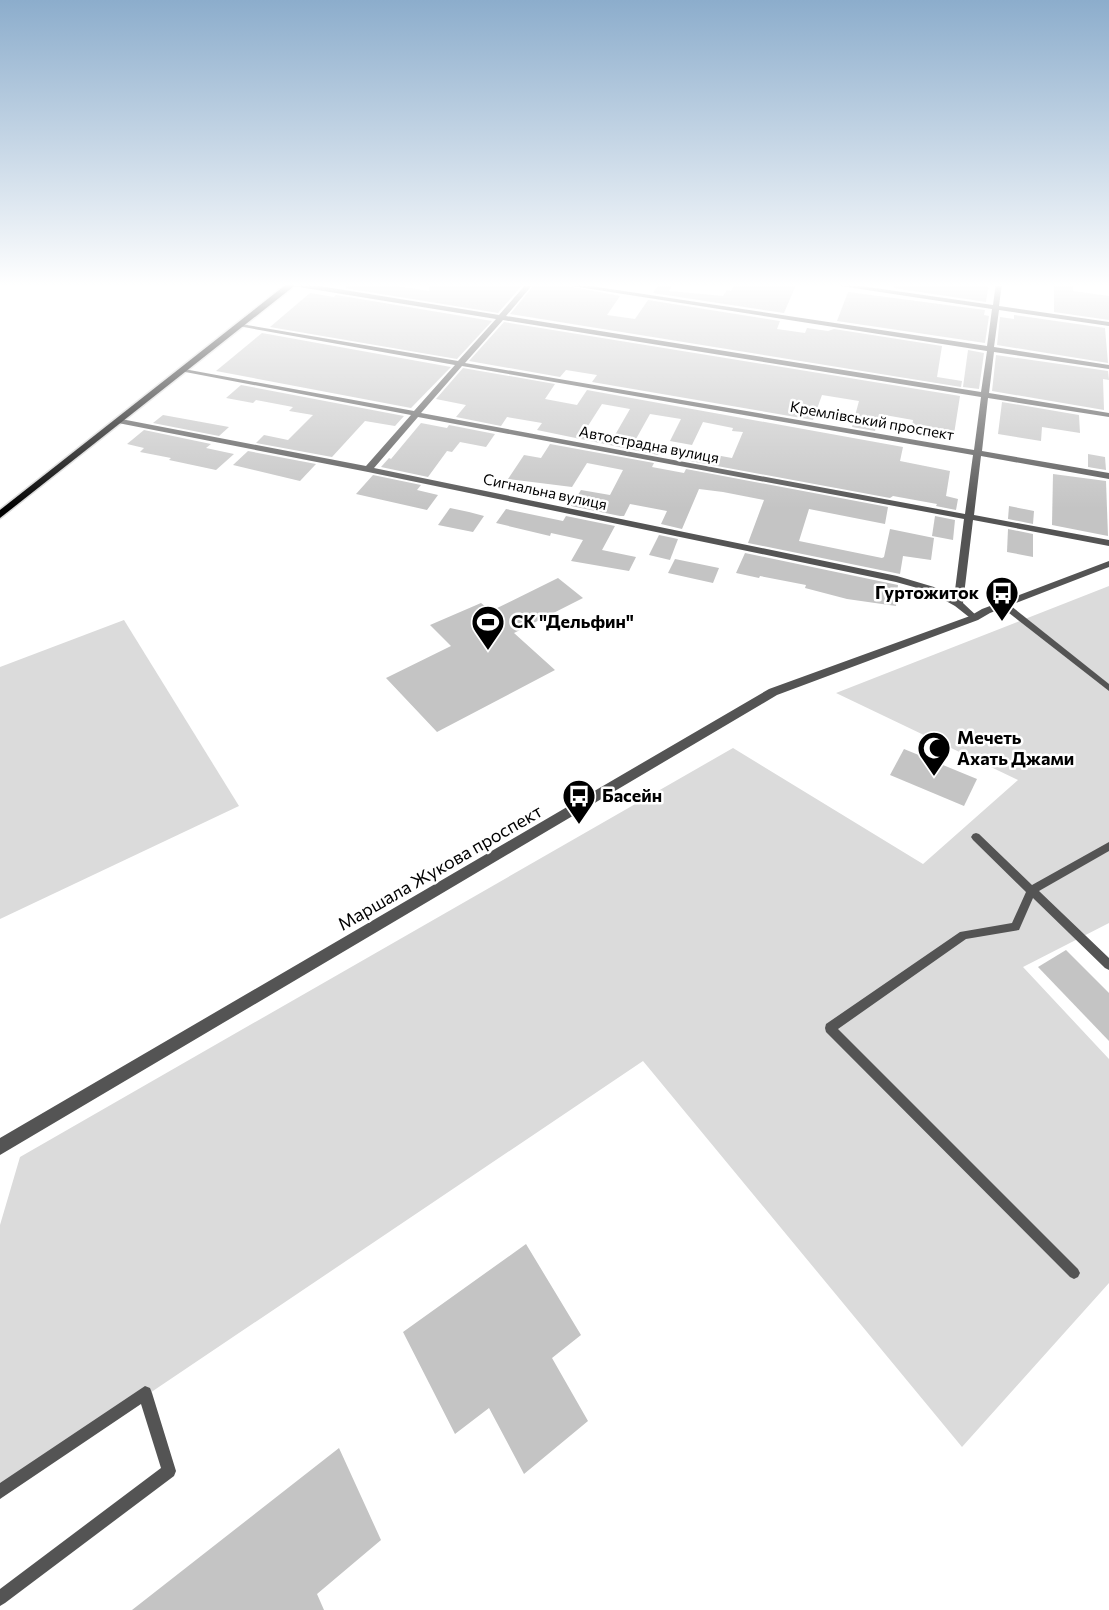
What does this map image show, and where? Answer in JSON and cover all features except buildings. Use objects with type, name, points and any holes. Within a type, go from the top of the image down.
[{"type":"main road","points":[[0,515],[200,358]]},
{"type":"street","name":"Кремлівський проспект","points":[[433,358],[1109,476]]},
{"type":"street","points":[[368,469],[466,358]]},
{"type":"street","points":[[750,358],[1109,415]]},
{"type":"street","points":[[958,604],[989,358]]},
{"type":"street","points":[[1050,358],[1109,367]]},
{"type":"street","name":"Автострадна вулиця","points":[[184,371],[1109,543]]},
{"type":"street","name":"Сигнальна вулиця","points":[[121,421],[368,469],[897,579],[931,589],[958,604],[974,618]]},
{"type":"street","name":"Маршала Жукова проспект","points":[[0,1147],[773,692],[974,618],[1003,604],[1109,564]]},
{"type":"lane","points":[[1003,604],[1109,688]]},
{"type":"lane","points":[[976,837],[1109,964]]},
{"type":"lane","points":[[1074,1273],[830,1028],[964,935],[1016,927],[1032,890],[1109,846]]},
{"type":"lane","points":[[0,1492],[145,1393],[169,1471],[0,1598]]},
{"type":"shaded area","points":[[1109,586],[1109,923],[1023,967],[1109,1059],[1109,1283],[962,1447],[643,1061],[0,1494],[0,1225],[20,1157],[733,748],[923,864],[1018,780],[836,693]]},
{"type":"shaded area","points":[[124,620],[239,806],[0,919],[0,667]]},
{"type":"place","name":"Гуртожиток","points":[[1002,622]]},
{"type":"place","name":"СК \"Дельфин\"","points":[[488,651]]},
{"type":"place","name":"Мечеть Ахать Джами","points":[[934,777]]},
{"type":"place","name":"Басейн","points":[[579,825]]}]
